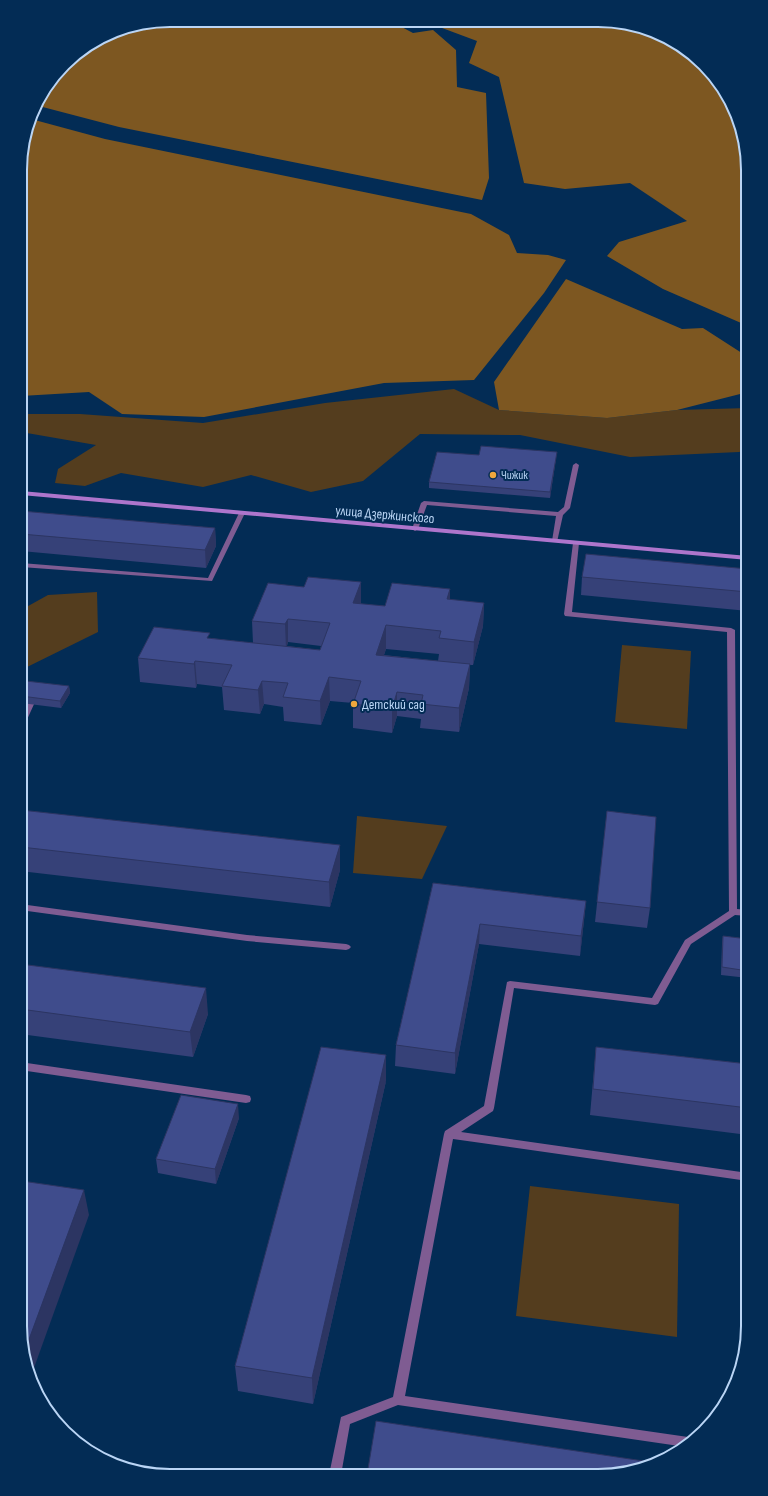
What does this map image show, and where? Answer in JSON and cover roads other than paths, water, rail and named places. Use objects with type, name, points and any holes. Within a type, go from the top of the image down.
[{"type":"main road","name":"улица Дзержинского","points":[[27,494],[741,557]]},
{"type":"lane","points":[[555,541],[560,514],[567,508],[576,465]]},
{"type":"lane","points":[[415,529],[424,503],[560,514]]},
{"type":"lane","points":[[27,565],[210,580],[242,513]]},
{"type":"lane","points":[[576,543],[568,614],[731,630],[733,912]]},
{"type":"lane","points":[[27,690],[36,691],[27,711]]},
{"type":"lane","points":[[27,908],[247,938],[346,947]]},
{"type":"lane","points":[[398,1400],[449,1134],[489,1108],[510,984],[655,1002],[688,942],[733,912],[741,913]]},
{"type":"lane","points":[[27,1067],[246,1099]]},
{"type":"lane","points":[[449,1134],[741,1176]]},
{"type":"lane","points":[[336,1469],[345,1421],[398,1400],[683,1441]]},
{"type":"place","name":"Чижик","points":[[493,475]]},
{"type":"place","name":"Детский сад","points":[[354,704]]}]
